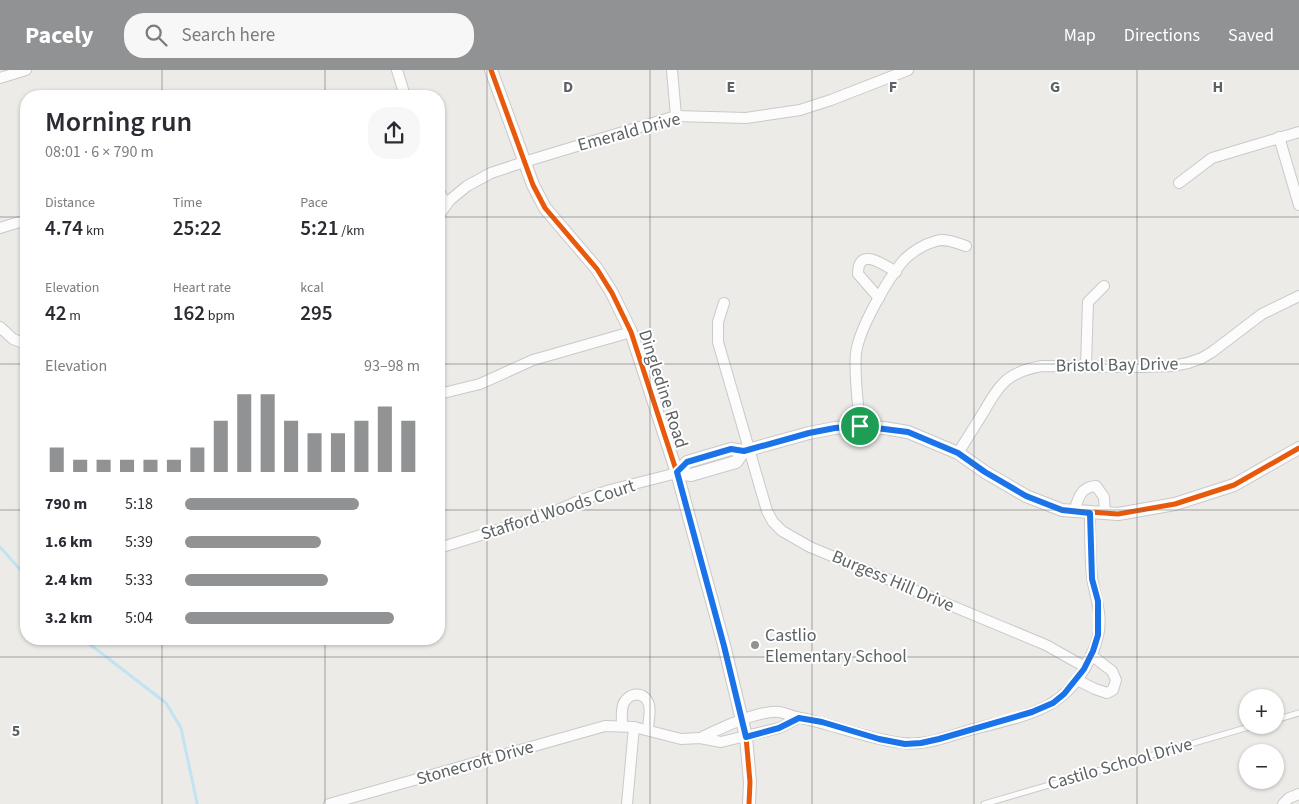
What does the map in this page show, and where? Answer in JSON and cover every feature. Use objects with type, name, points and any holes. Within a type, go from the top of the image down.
[{"type":"street","points":[[0,78],[26,70]]},
{"type":"street","points":[[397,70],[404,90]]},
{"type":"street","name":"Dingledine Road","points":[[491,70],[524,162],[545,208],[597,269],[612,293],[631,332],[677,472],[742,720],[746,737],[750,782],[749,804]]},
{"type":"street","points":[[672,70],[676,116]]},
{"type":"street","name":"Emerald Drive","points":[[446,204],[467,186],[491,173],[676,116],[746,118],[800,110],[832,100],[908,70]]},
{"type":"street","points":[[1179,183],[1212,158],[1299,132]]},
{"type":"street","points":[[1279,137],[1299,205]]},
{"type":"street","points":[[0,228],[20,222]]},
{"type":"street","points":[[860,426],[856,355],[858,342],[865,324],[879,298],[904,261],[925,245],[937,240],[945,240],[966,246]]},
{"type":"street","points":[[879,298],[858,274],[858,265],[862,260],[876,260],[896,272]]},
{"type":"street","points":[[1086,365],[1088,302],[1104,286]]},
{"type":"street","name":"Bristol Bay Drive","points":[[958,453],[997,389],[1011,377],[1027,368],[1042,366],[1172,366],[1188,364],[1202,358],[1262,314],[1299,296]]},
{"type":"street","name":"Burgess Hill Drive","points":[[724,303],[718,322],[718,342],[746,450],[767,511],[773,522],[782,531],[810,547],[1046,645],[1085,667]]},
{"type":"street","points":[[0,327],[13,339],[20,342]]},
{"type":"street","points":[[445,393],[480,384],[532,360],[631,332]]},
{"type":"street","points":[[677,472],[691,475],[736,462],[746,450],[809,433],[860,426],[908,432],[958,453],[985,472],[1026,496],[1062,510],[1118,514],[1174,504],[1227,487],[1249,478],[1299,448]]},
{"type":"street","name":"Stafford Woods Court","points":[[445,546],[549,514],[610,490],[677,472]]},
{"type":"street","points":[[1074,512],[1083,490],[1086,487],[1096,486],[1104,497],[1105,514]]},
{"type":"street","name":"Stonecroft Drive","points":[[700,738],[742,720],[778,712],[822,722],[879,739],[905,744],[921,743],[1032,712],[1053,703],[1077,680],[1091,655],[1098,635],[1098,601],[1092,579],[1090,513]]},
{"type":"street","points":[[1077,680],[1107,693],[1113,690],[1116,680],[1112,671],[1091,655]]},
{"type":"street","points":[[622,726],[624,703],[630,696],[637,694],[642,696],[649,706],[648,730]]},
{"type":"street","name":"Stonecroft Drive","points":[[329,804],[605,726],[634,726],[680,739],[700,738],[721,742],[779,728],[799,718]]},
{"type":"street","points":[[627,804],[634,726]]},
{"type":"street","points":[[1283,804],[1299,794]]},
{"type":"lane","points":[[1284,717],[1299,713]]},
{"type":"lane","name":"Castilo School Drive","points":[[984,804],[1239,730]]},
{"type":"waterway","points":[[0,547],[20,569]]},
{"type":"waterway","points":[[91,645],[166,703],[181,728],[197,803]]},
{"type":"cycle path","points":[[491,70],[533,185],[545,208],[597,269],[612,293],[631,332],[677,473],[724,645],[746,737],[750,782],[749,804]]},
{"type":"cycle path","points":[[677,473],[687,462],[731,449],[744,451],[809,433],[835,428],[860,426],[884,428],[908,432],[958,453],[985,472],[1026,496],[1062,510],[1118,514],[1175,504],[1234,485],[1299,448]]},
{"type":"place","name":"Castlio Elementary School","points":[[755,645]]},
{"type":"route","points":[[860,426],[908,432],[958,453],[985,472],[1026,496],[1062,510],[1090,513],[1092,579],[1098,601],[1098,635],[1093,651],[1077,680],[1053,703],[1032,712],[921,743],[905,744],[879,739],[822,722],[799,718],[779,728],[746,737],[724,646],[677,472],[687,462],[731,449],[744,451],[809,433],[860,426]]}]
